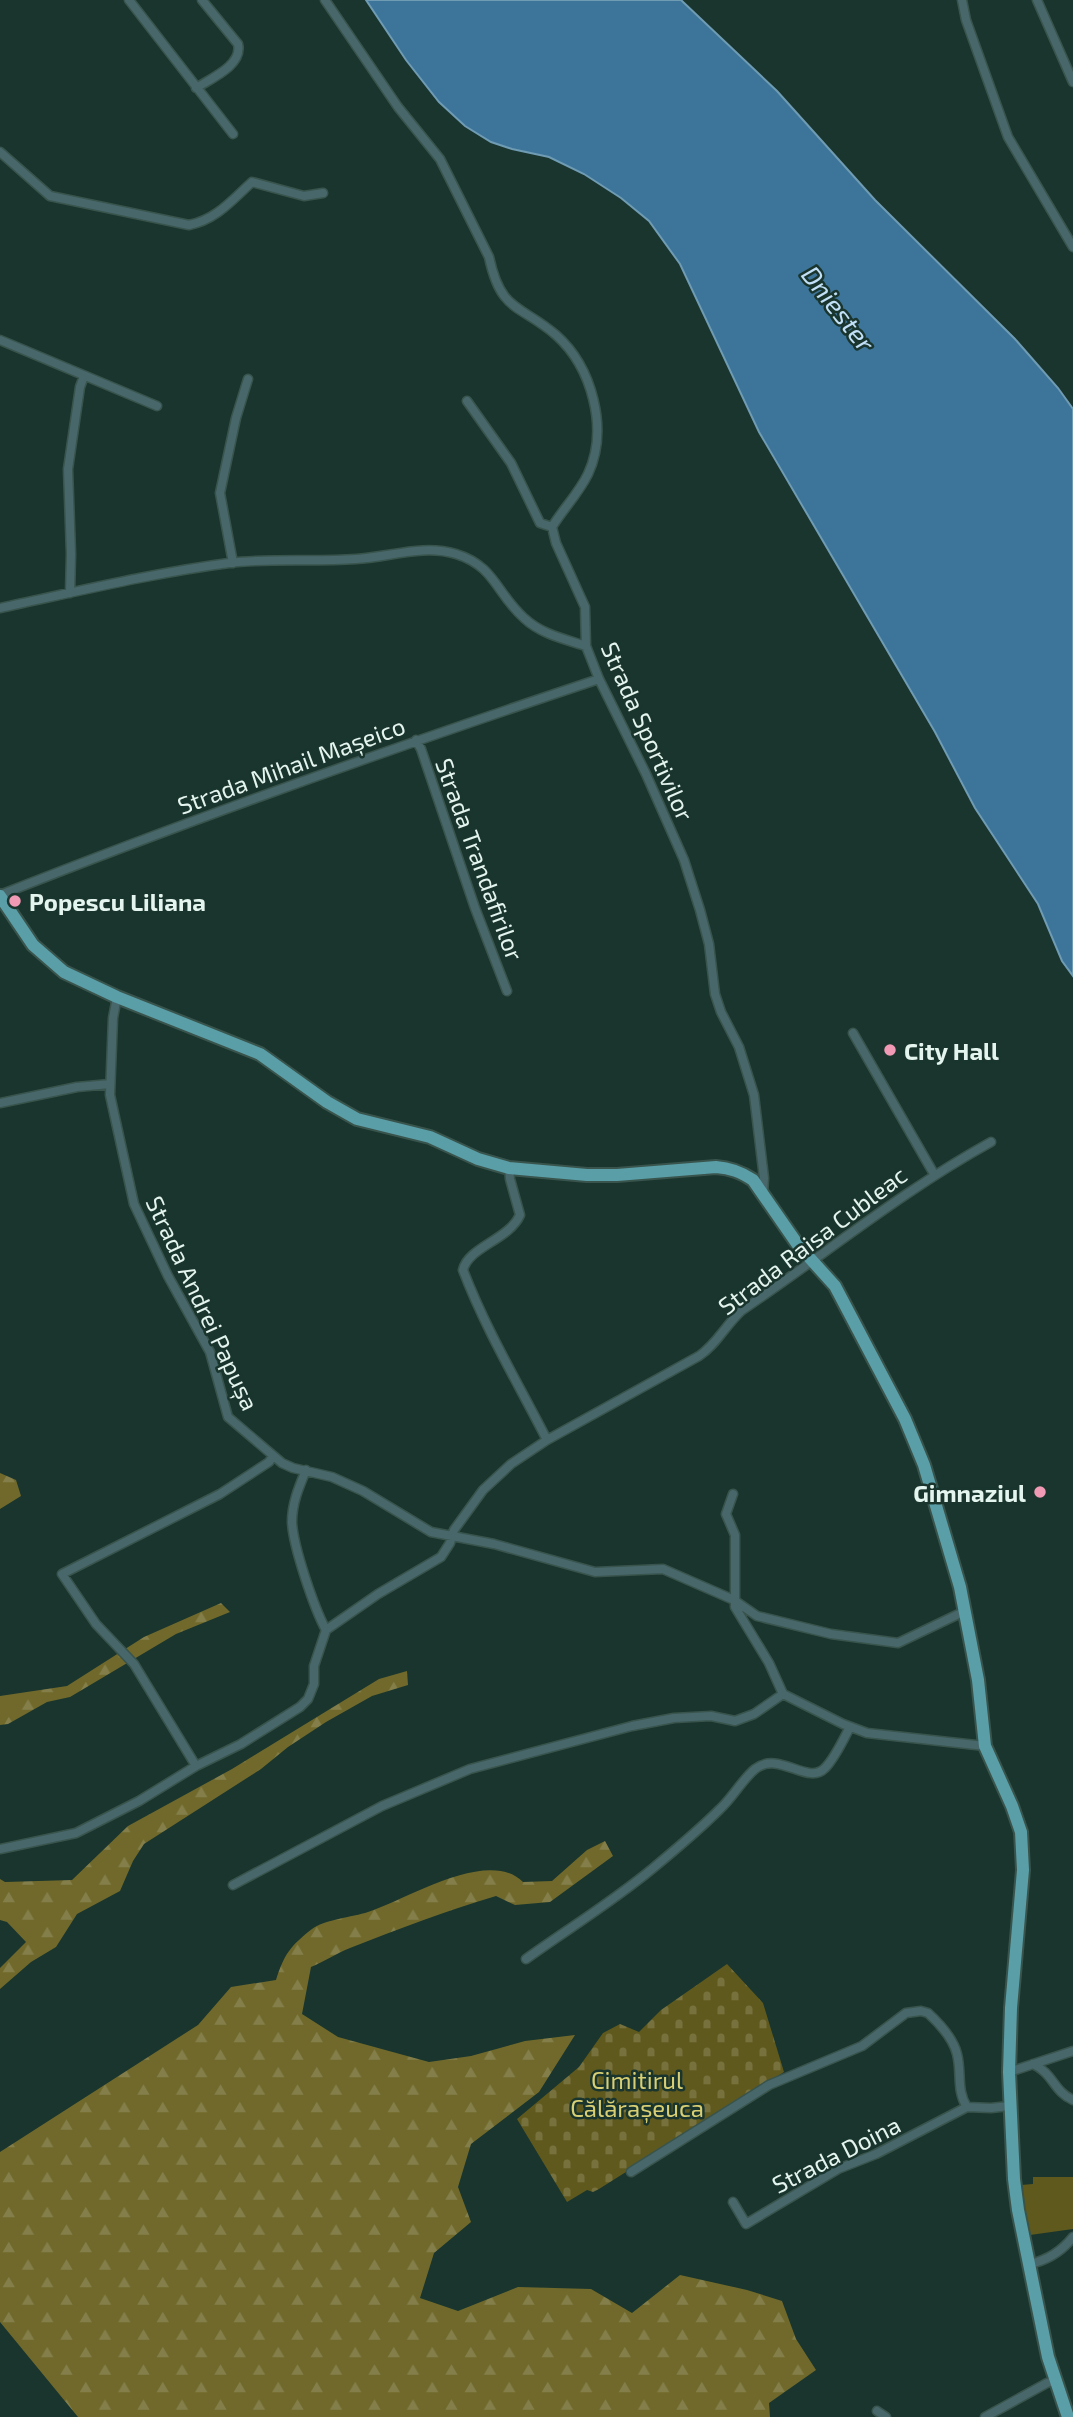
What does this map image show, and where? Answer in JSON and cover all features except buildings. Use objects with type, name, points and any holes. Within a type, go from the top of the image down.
[{"type":"main road","points":[[0,896],[33,945],[50,962],[64,971],[117,997],[260,1054],[344,1114],[373,1124],[430,1137],[478,1159],[509,1168],[587,1175],[731,1168],[753,1180],[798,1245],[835,1286],[915,1440],[965,1611],[978,1679],[985,1746],[1021,1832],[1022,1885],[1011,2008],[1009,2106],[1018,2210],[1054,2381],[1068,2417]]},
{"type":"street","points":[[129,0],[233,134]]},
{"type":"street","points":[[197,88],[235,62],[240,52],[238,44],[202,0]]},
{"type":"street","points":[[325,0],[398,107],[440,159],[489,257],[492,271],[506,300],[556,335],[574,356],[586,376],[594,400],[597,441],[594,457],[582,484],[552,527],[540,523],[511,463],[467,401]]},
{"type":"street","points":[[957,0],[1008,137],[1073,246]]},
{"type":"street","points":[[1037,0],[1073,82]]},
{"type":"street","points":[[0,152],[50,196],[189,225],[204,222],[219,213],[252,182],[304,196],[323,192]]},
{"type":"street","points":[[0,340],[157,406]]},
{"type":"street","points":[[70,593],[68,469],[84,376]]},
{"type":"street","points":[[233,563],[220,493],[236,418],[248,379]]},
{"type":"street","name":"Strada Sportivilor","points":[[552,527],[585,607],[586,646],[679,849],[700,910],[709,944],[715,994],[739,1047],[754,1095],[764,1178],[763,1195]]},
{"type":"street","points":[[0,608],[233,563],[351,560],[425,550],[453,553],[471,559],[484,568],[509,602],[536,628],[586,646]]},
{"type":"street","name":"Strada Mihail Mașeico","points":[[0,896],[100,856],[416,740],[599,679]]},
{"type":"street","name":"Strada Trandafirilor","points":[[416,740],[475,908],[508,991]]},
{"type":"street","name":"Strada Andrei Papușa","points":[[117,997],[113,1018],[110,1095],[134,1204],[168,1276],[209,1352],[228,1416],[273,1456],[293,1468],[332,1477],[363,1491],[426,1530],[494,1544],[595,1572],[663,1569],[734,1600],[757,1616],[831,1634],[890,1644],[902,1642],[965,1611]]},
{"type":"street","name":"Strada Raisa Cubleac","points":[[853,1033],[934,1174]]},
{"type":"street","points":[[0,1103],[77,1087],[110,1084]]},
{"type":"street","name":"Strada Raisa Cubleac","points":[[326,1630],[378,1594],[431,1565],[447,1550],[458,1524],[491,1482],[511,1464],[547,1440],[704,1352],[741,1311],[814,1262],[934,1174],[991,1142]]},
{"type":"street","points":[[509,1168],[520,1215],[516,1225],[470,1257],[463,1270],[497,1349],[521,1388],[547,1440]]},
{"type":"street","points":[[196,1766],[134,1664],[96,1624],[62,1574],[220,1494],[270,1462],[273,1456]]},
{"type":"street","points":[[0,1849],[76,1833],[240,1744],[308,1699],[314,1684],[314,1666],[326,1630],[311,1595],[292,1523],[295,1495],[306,1470]]},
{"type":"street","points":[[733,1494],[726,1514],[735,1535],[735,1607],[769,1663],[783,1694],[849,1727],[867,1733],[985,1746]]},
{"type":"street","points":[[233,1885],[382,1805],[470,1769],[632,1726],[674,1718],[712,1716],[735,1721],[754,1714],[783,1694]]},
{"type":"street","points":[[526,1959],[652,1870],[722,1808],[754,1770],[764,1763],[776,1763],[790,1765],[806,1773],[824,1770],[849,1727]]},
{"type":"street","points":[[631,2172],[762,2089],[862,2046],[901,2015],[911,2011],[928,2013],[954,2044],[958,2056],[961,2096],[967,2107],[1009,2106]]},
{"type":"street","points":[[1009,2072],[1073,2051]]},
{"type":"street","points":[[1033,2064],[1050,2076],[1062,2095],[1073,2099]]},
{"type":"street","name":"Strada Doina","points":[[733,2202],[746,2224],[838,2169],[876,2154],[967,2107]]},
{"type":"street","points":[[1031,2264],[1048,2259],[1073,2237]]},
{"type":"street","points":[[985,2417],[1054,2381]]},
{"type":"street","points":[[877,2411],[886,2417]]},
{"type":"green space","points":[[0,1473],[16,1480],[21,1496],[0,1509]]},
{"type":"green space","points":[[221,1603],[230,1612],[176,1634],[70,1697],[47,1702],[8,1724],[0,1725],[0,1696],[67,1686],[144,1637]]},
{"type":"green space","points":[[407,1671],[408,1685],[372,1696],[326,1722],[261,1769],[144,1844],[120,1891],[77,1914],[56,1947],[31,1962],[0,1989],[0,1968],[26,1942],[7,1922],[0,1920],[0,1879],[5,1882],[72,1880],[128,1826],[232,1769],[379,1679]]},
{"type":"green space","points":[[605,1841],[613,1856],[550,1902],[515,1905],[496,1896],[386,1934],[311,1967],[302,2014],[338,2037],[429,2062],[471,2056],[525,2041],[575,2035],[539,2092],[471,2144],[458,2187],[471,2222],[434,2253],[420,2298],[458,2311],[518,2287],[591,2289],[632,2313],[680,2275],[782,2301],[796,2339],[816,2370],[769,2403],[770,2417],[78,2417],[0,2322],[0,2152],[198,2025],[231,1987],[276,1980],[289,1952],[317,1926],[368,1912],[447,1879],[469,1873],[489,1870],[508,1873],[523,1882],[552,1881],[587,1850]]},
{"type":"green space","name":"Cimitirul Călărașeuca","points":[[727,1964],[763,2003],[784,2072],[599,2189],[593,2192],[587,2190],[567,2202],[517,2119],[579,2067],[603,2033],[620,2024],[639,2032],[661,2010]]},
{"type":"green space","points":[[1033,2177],[1073,2177],[1073,2229],[1030,2235],[1022,2209],[1021,2185],[1033,2184]]},
{"type":"water","name":"Dniester","points":[[366,0],[681,0],[777,91],[875,200],[1015,339],[1058,388],[1073,409],[1073,976],[1062,961],[1038,904],[975,808],[935,732],[759,432],[680,264],[649,221],[621,198],[584,174],[549,157],[491,142],[465,126],[439,102],[406,60]]},
{"type":"place","name":"Popescu Liliana","points":[[15,901]]},
{"type":"place","name":"City Hall","points":[[890,1050]]},
{"type":"place","name":"Gimnaziul","points":[[1040,1492]]}]
